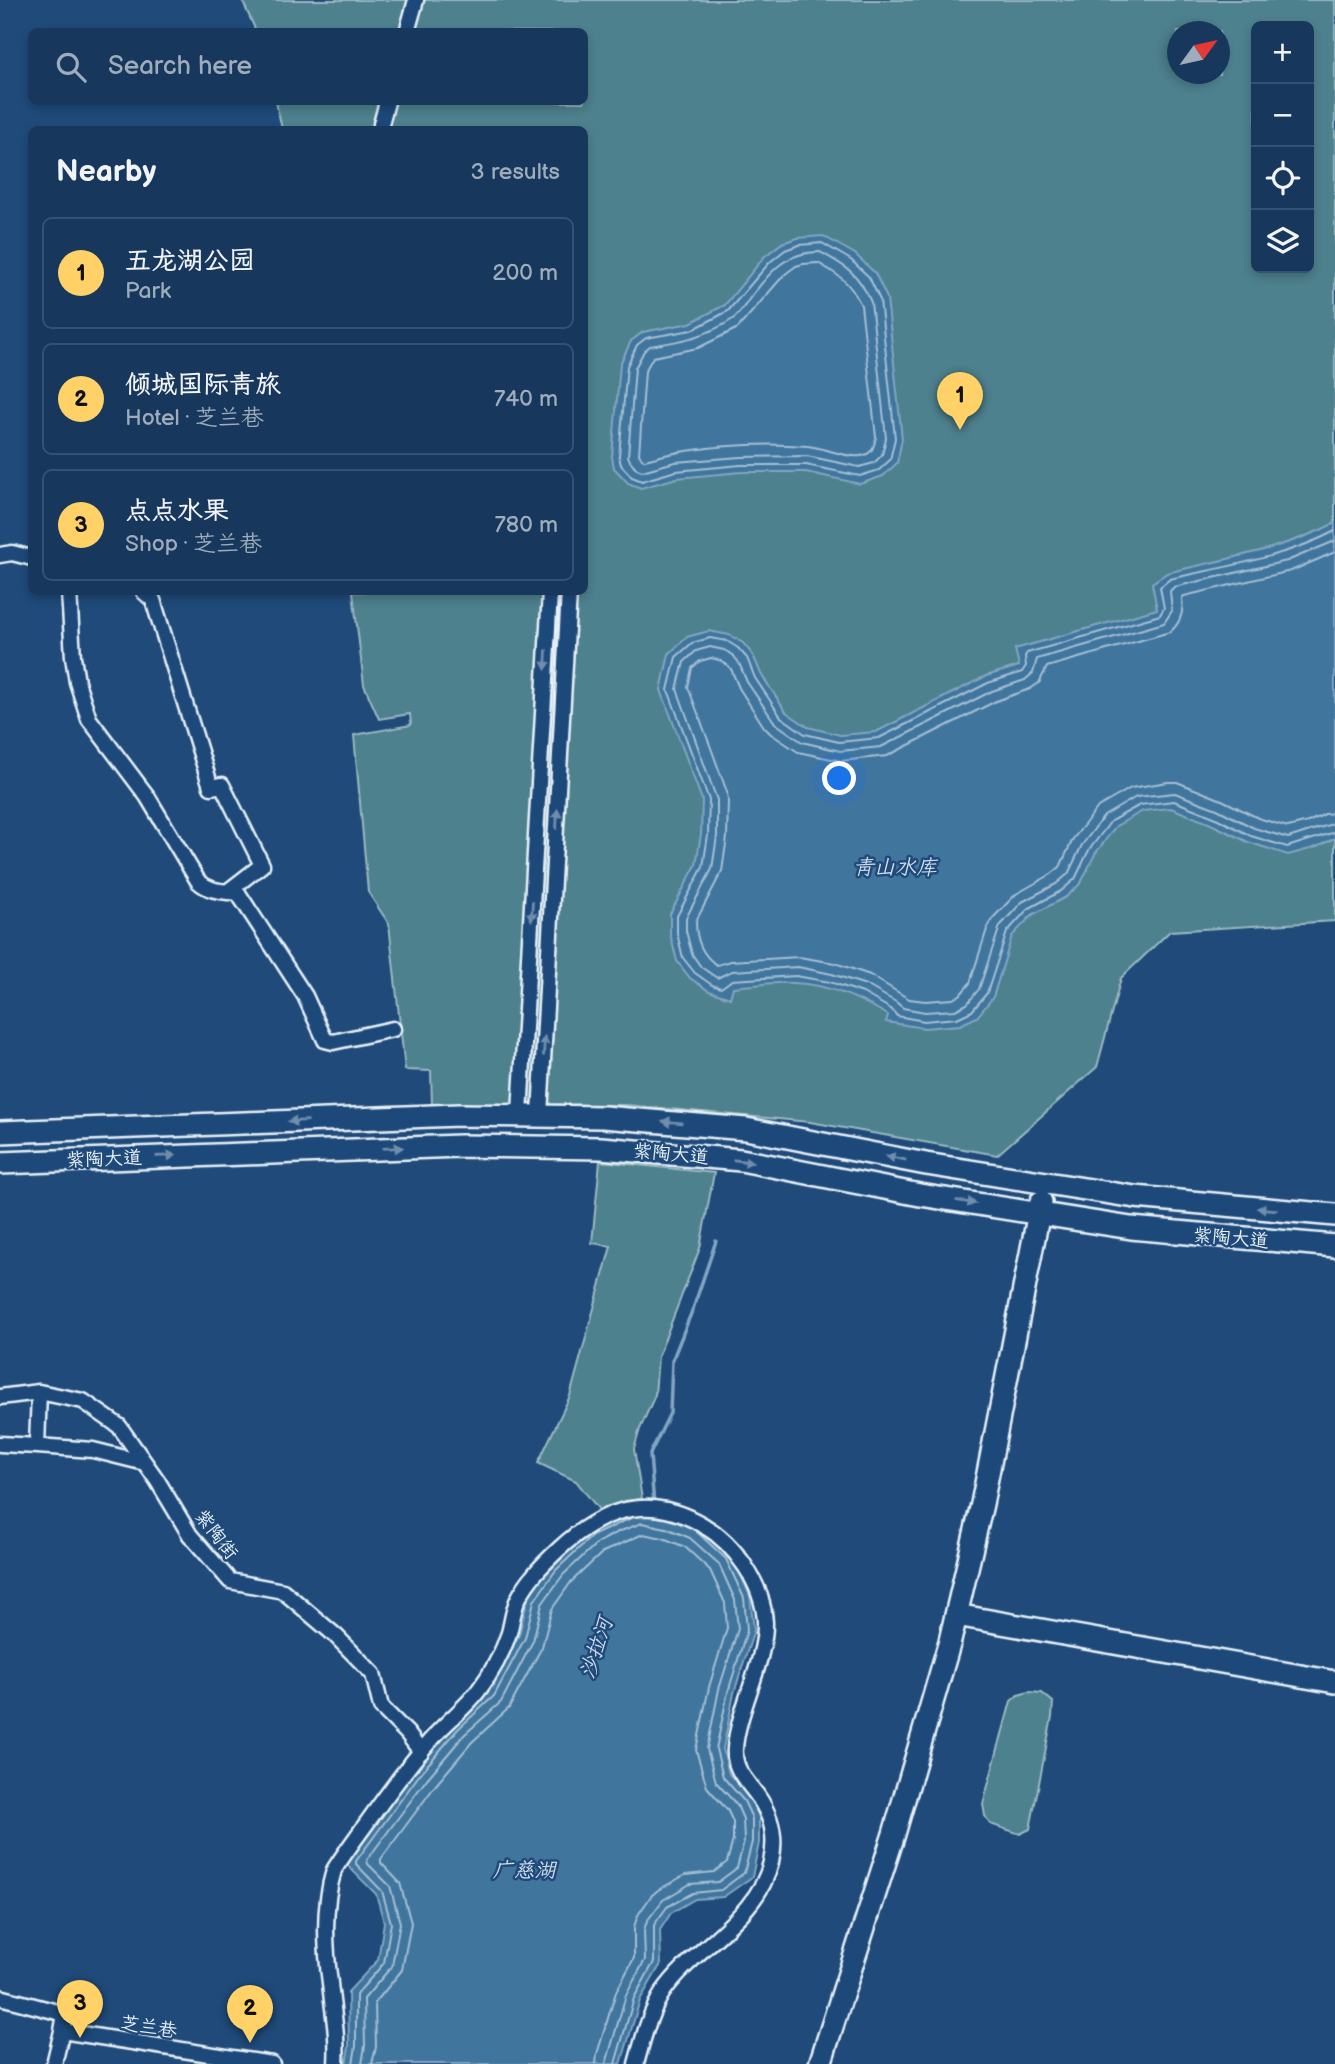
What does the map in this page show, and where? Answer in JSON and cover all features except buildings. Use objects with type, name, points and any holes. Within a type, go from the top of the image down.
[{"type":"main road","name":"紫陶大道","points":[[0,1132],[459,1115],[530,1114],[648,1120],[746,1129],[926,1164],[1135,1197],[1335,1215]]},
{"type":"main road","name":"紫陶大道","points":[[0,1163],[460,1146],[601,1148],[741,1160],[920,1195],[1131,1228],[1335,1246]]},
{"type":"main road","points":[[834,2064],[944,1714],[996,1436],[1051,1184]]},
{"type":"main road","points":[[963,1616],[1335,1682]]},
{"type":"main road","points":[[820,2064],[963,1616]]},
{"type":"street","points":[[408,28],[416,0]]},
{"type":"street","points":[[381,124],[386,105]]},
{"type":"street","points":[[0,555],[12,553],[28,557]]},
{"type":"street","points":[[69,595],[73,657],[77,682],[89,719],[147,796],[198,881],[213,891],[238,893],[305,996],[325,1040],[333,1042],[393,1029]]},
{"type":"street","points":[[147,595],[153,600],[211,787],[222,785],[262,865],[228,892]]},
{"type":"street","points":[[530,1114],[550,595]]},
{"type":"street","points":[[530,1114],[569,595]]},
{"type":"street","points":[[37,1446],[39,1392]]},
{"type":"street","name":"紫陶街","points":[[0,1397],[39,1392],[83,1401],[119,1426],[190,1535],[230,1581],[283,1591],[336,1636],[373,1674],[381,1707],[407,1733],[421,1752]]},
{"type":"street","points":[[0,1444],[93,1450],[145,1463]]},
{"type":"street","points":[[336,2064],[337,2028],[326,1943],[330,1884],[334,1870],[399,1777],[437,1733],[466,1706],[489,1674],[508,1636],[518,1600],[528,1581],[545,1561],[601,1518],[625,1510],[648,1507],[678,1513],[710,1530],[732,1549],[753,1582],[765,1621],[763,1640],[737,1738],[735,1756],[740,1772],[769,1817],[774,1841],[768,1874],[753,1900],[695,1956],[665,1990],[649,2019],[636,2064]]},
{"type":"street","points":[[0,1997],[65,2014],[54,2064]]},
{"type":"street","name":"芝兰巷","points":[[62,2031],[272,2064]]},
{"type":"green space","points":[[242,0],[1335,0],[1335,921],[1170,931],[1121,978],[1097,1067],[997,1155],[810,1122],[626,1105],[432,1104],[431,1071],[405,1070],[389,924],[368,892],[354,735],[411,725],[410,714],[379,719],[364,685],[353,595],[588,595],[588,126],[281,126],[277,105],[588,105],[588,28],[255,28]]},
{"type":"green space","points":[[600,1161],[714,1173],[700,1248],[658,1357],[655,1395],[634,1449],[642,1499],[624,1501],[600,1511],[576,1481],[538,1463],[570,1396],[611,1246],[592,1243]]},
{"type":"green space","points":[[1042,1693],[1053,1702],[1030,1829],[1020,1834],[990,1824],[983,1804],[1011,1701],[1018,1695]]},
{"type":"water","points":[[823,236],[855,254],[875,273],[887,298],[902,439],[897,463],[883,476],[860,484],[806,472],[741,472],[677,478],[641,488],[628,483],[614,468],[612,457],[620,364],[631,341],[643,332],[690,323],[725,305],[765,256],[782,243],[797,238]]},
{"type":"water","name":"青山水库","points":[[1335,523],[1335,838],[1317,847],[1288,855],[1248,842],[1171,808],[1143,811],[1116,826],[1095,854],[1081,883],[1066,897],[1032,915],[1012,936],[993,997],[977,1017],[960,1025],[924,1028],[886,1022],[888,1015],[866,1003],[831,989],[807,984],[779,983],[733,987],[730,998],[709,991],[690,978],[677,961],[670,934],[670,914],[696,865],[701,834],[702,800],[661,690],[669,654],[687,637],[709,631],[729,635],[743,643],[753,655],[761,674],[786,712],[808,727],[840,735],[876,732],[986,676],[1019,666],[1015,649],[1157,609],[1152,583],[1167,573],[1274,547]]},
{"type":"water","name":"广慈湖","points":[[641,1506],[698,1524],[732,1554],[750,1596],[754,1630],[734,1693],[723,1749],[729,1774],[750,1797],[759,1817],[759,1843],[752,1877],[723,1897],[695,1899],[671,1913],[660,1930],[661,1964],[640,2000],[621,2064],[346,2064],[349,2046],[348,1992],[378,1960],[384,1922],[376,1894],[345,1863],[414,1770],[453,1723],[488,1692],[519,1635],[528,1598],[550,1565],[588,1530]]},
{"type":"waterway","name":"沙拉河","points":[[654,1506],[650,1454],[670,1413],[672,1361],[716,1241]]},
{"type":"place","name":"五龙湖公园","points":[[960,430]]},
{"type":"place","name":"点点水果","points":[[80,2038]]},
{"type":"place","name":"倾城国际青旅","points":[[250,2043]]}]
